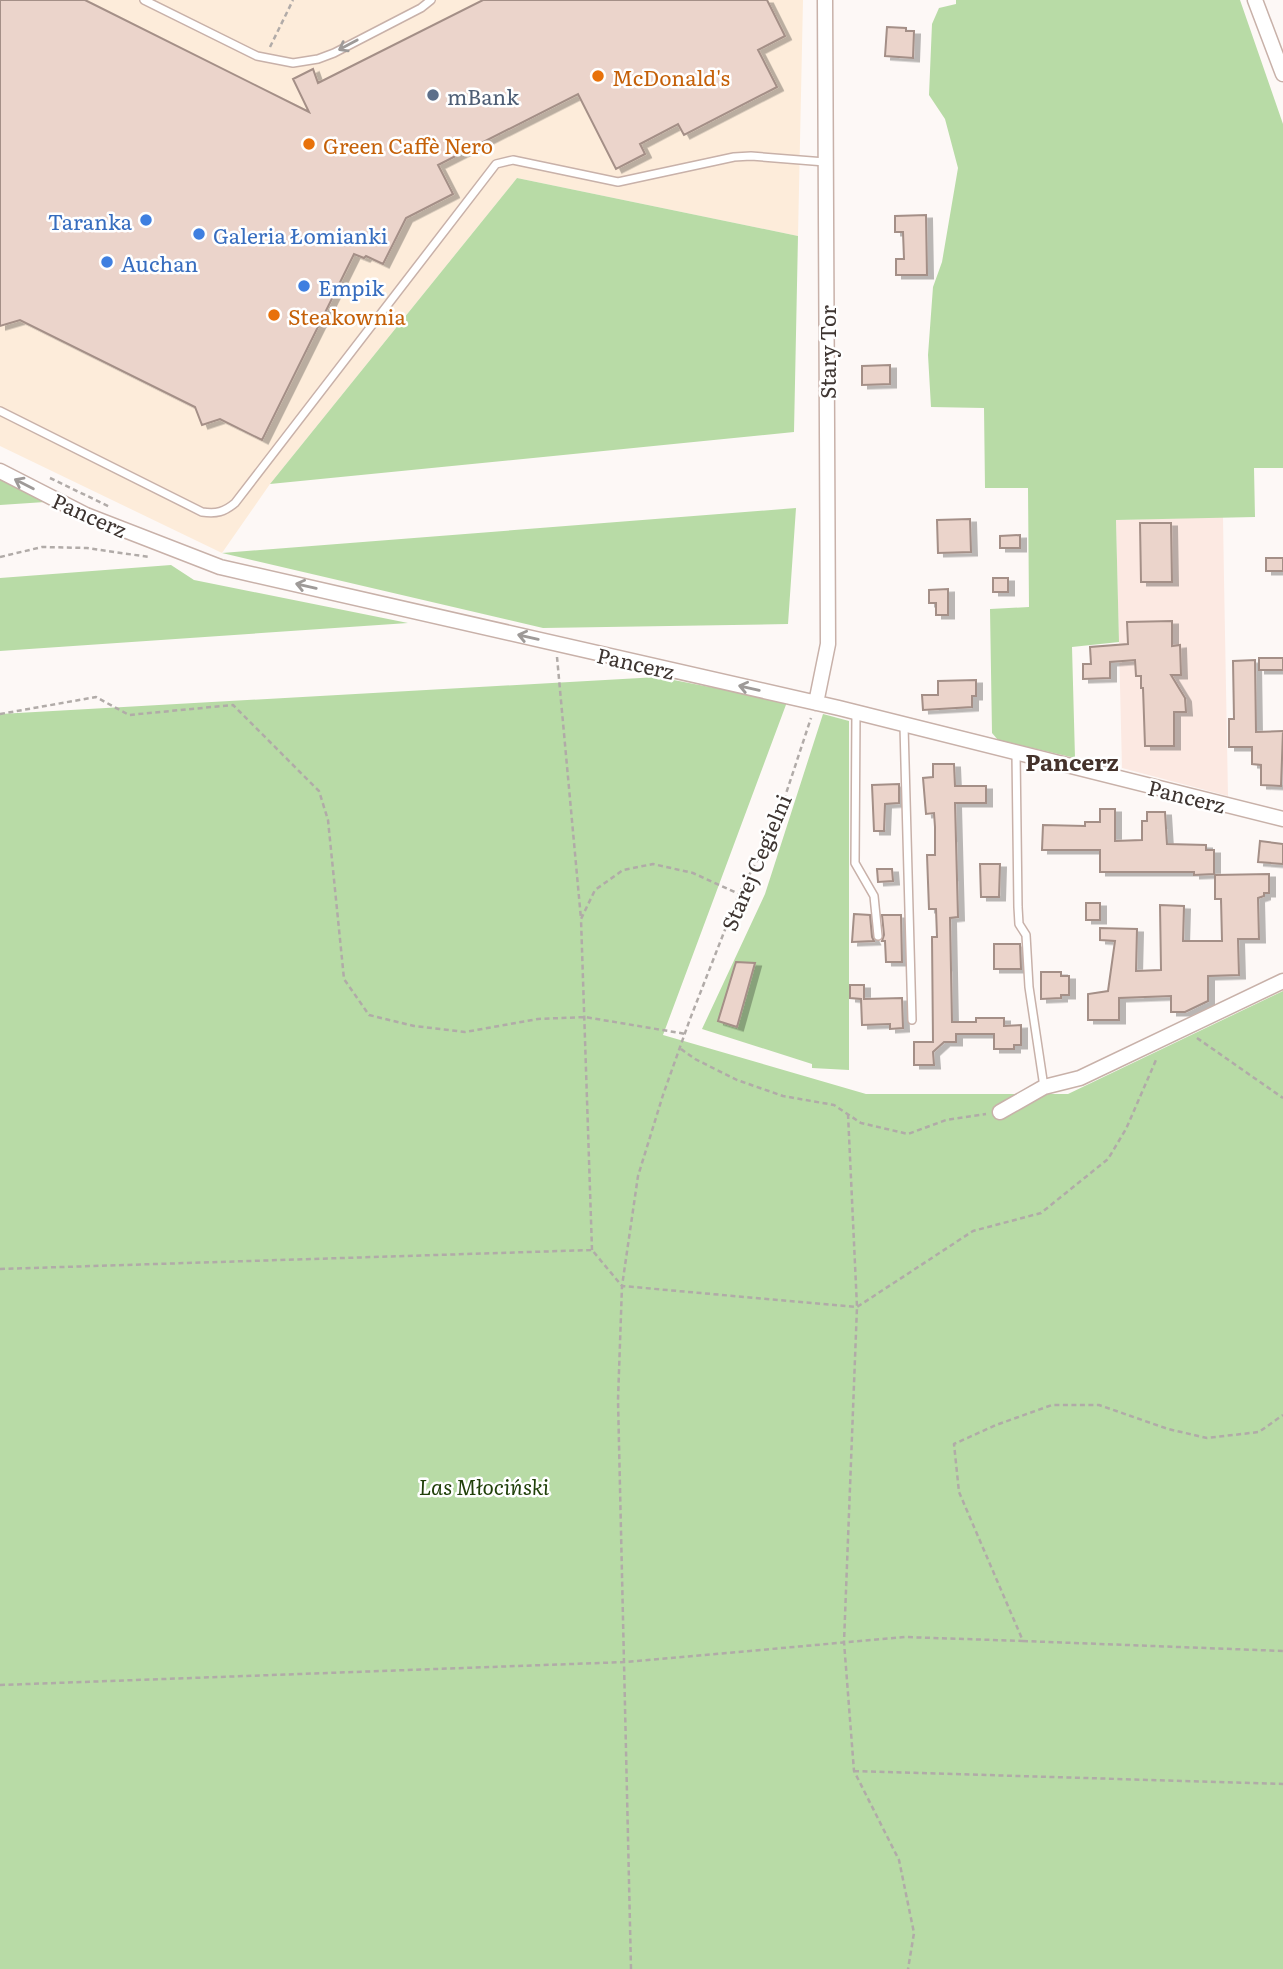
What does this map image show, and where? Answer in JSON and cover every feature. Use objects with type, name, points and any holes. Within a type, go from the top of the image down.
[{"type":"street","name":"Stary Tor","points":[[816,703],[828,644],[825,0]]},
{"type":"street","points":[[1255,0],[1283,74]]},
{"type":"street","name":"Pancerz","points":[[0,471],[86,515],[220,567],[816,703],[1283,819]]},
{"type":"street","points":[[1000,1112],[1044,1087],[1080,1078],[1283,981]]},
{"type":"lane","points":[[144,0],[257,56],[293,63],[334,53],[421,8],[430,0]]},
{"type":"lane","points":[[0,411],[202,512],[214,514],[225,511],[235,503],[496,164],[513,160],[618,182],[734,157],[826,162]]},
{"type":"lane","points":[[856,713],[855,863],[874,896],[878,936]]},
{"type":"lane","points":[[904,726],[912,1020]]},
{"type":"lane","points":[[1016,753],[1017,907],[1019,924],[1026,935],[1029,987],[1044,1087]]},
{"type":"path","points":[[270,53],[293,0]]},
{"type":"path","points":[[0,557],[42,547],[87,548],[153,557]]},
{"type":"path","points":[[556,644],[581,919],[592,1250],[622,1286],[857,1307],[973,1231],[1041,1213],[1108,1159],[1126,1129],[1166,1039]]},
{"type":"path","points":[[0,715],[96,698],[129,715],[233,705],[319,791],[328,820],[344,979],[369,1014],[414,1026],[465,1032],[538,1018],[585,1017],[686,1034]]},
{"type":"path","name":"Starej Cegielni","points":[[631,1969],[618,1401],[622,1286],[638,1176],[690,1019],[739,894],[775,827],[816,703]]},
{"type":"path","points":[[581,919],[595,890],[623,870],[653,864],[693,873],[739,894]]},
{"type":"path","points":[[1184,1030],[1283,1098]]},
{"type":"path","points":[[681,1048],[695,1059],[737,1080],[783,1096],[834,1105],[861,1122],[908,1134],[946,1120],[1000,1112]]},
{"type":"path","points":[[848,1114],[857,1307],[845,1642],[854,1771],[899,1860],[914,1933],[908,1969]]},
{"type":"path","points":[[0,1269],[592,1250]]},
{"type":"path","points":[[1023,1641],[959,1492],[954,1444],[996,1425],[1052,1405],[1099,1405],[1168,1429],[1207,1438],[1259,1432],[1283,1415]]},
{"type":"path","points":[[0,1685],[626,1662],[905,1637],[1283,1651]]},
{"type":"path","points":[[854,1771],[1283,1784]]},
{"type":"shaded area","name":"Galeria Łomianki","points":[[0,0],[803,0],[798,236],[517,178],[270,484],[222,553],[0,446]]},
{"type":"shaded area","points":[[1223,517],[1228,796],[1122,768],[1116,520]]},
{"type":"green space","points":[[956,0],[1240,0],[1283,124],[1283,468],[1254,468],[1255,517],[1116,520],[1119,642],[1072,647],[1075,758],[998,740],[992,733],[990,609],[1029,607],[1028,488],[985,488],[984,408],[931,407],[928,355],[933,287],[942,262],[958,168],[945,119],[929,95],[932,24],[939,8],[956,4]]},
{"type":"green space","points":[[517,178],[798,236],[794,432],[270,484]]},
{"type":"green space","points":[[0,479],[45,502],[0,505]]},
{"type":"green space","points":[[796,508],[788,624],[543,628],[222,553]]},
{"type":"green space","points":[[171,565],[194,580],[408,623],[0,651],[0,578]]},
{"type":"green space","name":"Las Młociński","points":[[658,677],[787,702],[663,1035],[866,1094],[1068,1094],[1283,991],[1283,1969],[0,1969],[0,714]]},
{"type":"green space","points":[[823,714],[849,721],[849,1070],[812,1068],[812,1064],[702,1029],[765,894]]},
{"type":"building","name":"Galeria Łomianki","points":[[0,0],[85,0],[309,112],[293,79],[313,69],[318,83],[483,0],[767,0],[785,36],[758,50],[777,87],[684,135],[678,124],[640,144],[645,154],[616,169],[578,94],[438,165],[453,194],[406,218],[383,264],[354,254],[262,440],[220,419],[202,425],[195,407],[20,320],[0,326]]},
{"type":"building","points":[[887,27],[914,31],[913,58],[885,56]]},
{"type":"building","points":[[926,215],[927,275],[896,275],[896,259],[904,259],[903,232],[895,232],[895,216]]},
{"type":"building","points":[[890,365],[890,384],[862,385],[862,366]]},
{"type":"building","points":[[970,519],[971,552],[938,553],[937,520]]},
{"type":"building","points":[[1140,523],[1171,523],[1172,582],[1141,582]]},
{"type":"building","points":[[1020,535],[1020,548],[1000,548],[1000,536]]},
{"type":"building","points":[[1266,558],[1283,558],[1283,571],[1266,571]]},
{"type":"building","points":[[993,578],[1008,578],[1008,592],[993,592]]},
{"type":"building","points":[[948,589],[948,615],[936,615],[936,603],[929,603],[929,590]]},
{"type":"building","points":[[1172,621],[1172,646],[1180,645],[1181,675],[1171,675],[1185,698],[1186,712],[1174,712],[1174,746],[1145,746],[1143,688],[1141,676],[1136,676],[1135,660],[1110,662],[1110,678],[1083,679],[1083,664],[1091,664],[1090,647],[1128,644],[1127,622]]},
{"type":"building","points":[[1259,658],[1283,658],[1283,670],[1259,670]]},
{"type":"building","points":[[1255,660],[1256,732],[1283,731],[1281,786],[1261,785],[1261,765],[1252,764],[1252,747],[1229,747],[1229,719],[1234,719],[1233,661]]},
{"type":"building","points":[[976,680],[976,696],[972,696],[972,707],[923,710],[922,695],[938,695],[938,681]]},
{"type":"building","points":[[933,764],[954,764],[955,786],[986,786],[986,803],[955,803],[958,917],[950,918],[952,1022],[976,1022],[976,1018],[1004,1018],[1004,1026],[1021,1025],[1021,1045],[1014,1045],[1014,1049],[994,1049],[994,1034],[956,1034],[956,1042],[944,1042],[933,1052],[934,1065],[914,1065],[914,1042],[933,1042],[932,937],[937,937],[936,909],[929,909],[927,855],[935,855],[935,827],[934,813],[926,814],[923,778],[933,777]]},
{"type":"building","points":[[899,784],[899,803],[885,804],[884,831],[874,831],[872,785]]},
{"type":"building","points":[[1100,809],[1115,809],[1115,841],[1142,840],[1142,821],[1147,821],[1147,812],[1165,812],[1167,844],[1206,845],[1206,850],[1214,850],[1214,874],[1100,872],[1100,850],[1042,850],[1043,825],[1085,826],[1085,822],[1100,822]]},
{"type":"building","points":[[1260,841],[1283,844],[1283,864],[1258,862]]},
{"type":"building","points":[[980,864],[1000,864],[999,897],[981,897]]},
{"type":"building","points":[[877,869],[892,869],[893,881],[878,882]]},
{"type":"building","points":[[1269,874],[1269,893],[1258,898],[1259,939],[1238,939],[1239,975],[1208,976],[1208,1001],[1185,1012],[1171,1012],[1171,996],[1119,998],[1119,1020],[1088,1020],[1088,994],[1108,991],[1115,941],[1100,940],[1100,928],[1137,929],[1136,971],[1161,970],[1160,905],[1184,906],[1183,941],[1222,941],[1221,899],[1215,899],[1215,875]]},
{"type":"building","points":[[1086,903],[1100,903],[1100,920],[1086,920]]},
{"type":"building","points":[[854,914],[870,915],[874,941],[852,942]]},
{"type":"building","points":[[882,915],[901,915],[902,962],[886,962],[885,941],[882,941]]},
{"type":"building","points":[[994,944],[1020,944],[1021,969],[994,969]]},
{"type":"building","points":[[736,962],[755,963],[737,1027],[718,1021]]},
{"type":"building","points":[[1041,972],[1061,972],[1061,976],[1069,976],[1069,995],[1041,999]]},
{"type":"building","points":[[850,985],[864,985],[864,999],[902,998],[903,1028],[890,1029],[890,1024],[862,1025],[861,999],[850,998]]},
{"type":"place","name":"McDonald's","points":[[598,76]]},
{"type":"place","name":"mBank","points":[[433,95]]},
{"type":"place","name":"Green Caffè Nero","points":[[309,144]]},
{"type":"place","name":"Taranka","points":[[146,220]]},
{"type":"place","name":"Galeria Łomianki","points":[[199,234]]},
{"type":"place","name":"Auchan","points":[[107,262]]},
{"type":"place","name":"Empik","points":[[304,286]]},
{"type":"place","name":"Steakownia","points":[[274,315]]},
{"type":"district","name":"Pancerz","points":[[1072,761]]}]
